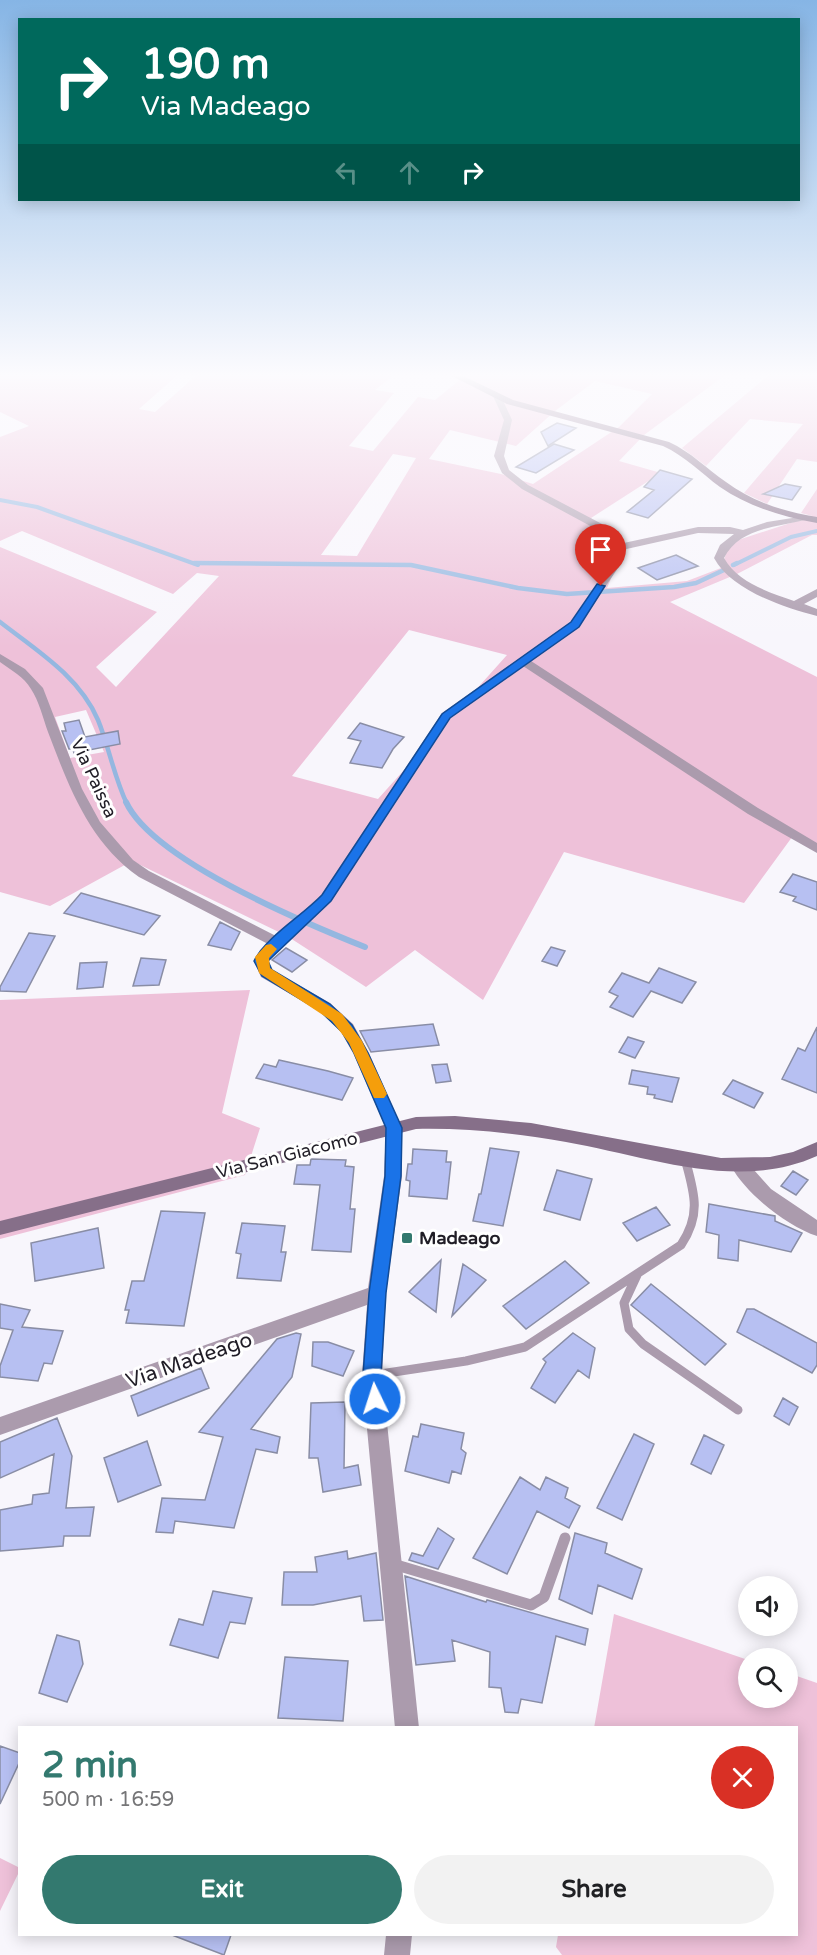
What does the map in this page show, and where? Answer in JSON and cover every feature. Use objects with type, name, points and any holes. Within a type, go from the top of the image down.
[{"type":"street","points":[[407,1726],[372,1375],[377,1293],[393,1176],[394,1128],[361,1053],[347,1028],[325,1007],[264,970],[262,957],[326,898],[446,716],[575,624],[617,562],[617,548],[604,532],[591,521],[525,487],[505,471],[502,464]]},
{"type":"street","points":[[699,464],[739,495],[774,510],[817,520]]},
{"type":"street","points":[[802,518],[745,533],[732,540],[721,551],[721,564],[745,583],[815,612]]},
{"type":"street","points":[[617,548],[698,531],[724,530],[745,533]]},
{"type":"street","points":[[795,605],[817,592]]},
{"type":"street","name":"Via Paissa","points":[[0,657],[21,671],[37,688],[85,809],[104,837],[128,863],[144,874],[278,943]]},
{"type":"street","points":[[523,662],[753,811],[817,849]]},
{"type":"street","name":"Via San Giacomo","points":[[0,1228],[394,1128],[440,1121],[488,1122],[740,1166],[789,1160],[817,1149]]},
{"type":"street","points":[[740,1166],[757,1189],[769,1199],[817,1229]]},
{"type":"street","name":"Via Madeago","points":[[0,1426],[377,1293]]},
{"type":"street","points":[[397,1955],[399,1936]]},
{"type":"lane","points":[[372,1375],[466,1361],[525,1347],[681,1245],[695,1223],[696,1207],[685,1158]]},
{"type":"lane","points":[[638,1273],[624,1303],[629,1329],[643,1344],[738,1410]]},
{"type":"lane","points":[[392,1564],[531,1605],[544,1597],[565,1538]]},
{"type":"shaded area","points":[[0,464],[386,464],[321,555],[357,556],[412,464],[454,464],[501,474],[533,484],[563,464],[630,464],[661,473],[591,518],[622,553],[607,588],[687,581],[721,568],[727,551],[738,540],[812,516],[801,513],[817,489],[817,535],[812,535],[737,574],[670,602],[817,677],[817,846],[795,833],[744,903],[564,852],[483,1000],[415,950],[366,987],[287,936],[132,861],[50,906],[0,892],[0,547],[157,612],[96,667],[116,687],[219,576],[197,573],[173,594],[22,531],[0,541]],"holes":[[[409,630],[507,655],[378,799],[292,776]],[[86,710],[104,752],[70,758],[55,717]]]},
{"type":"shaded area","points":[[769,464],[794,464],[767,504],[744,493]]},
{"type":"shaded area","points":[[250,990],[222,1113],[260,1128],[245,1175],[0,1239],[0,1000]]},
{"type":"shaded area","points":[[614,1614],[738,1657],[738,1708],[798,1708],[798,1676],[817,1683],[817,1955],[562,1955],[556,1947],[558,1936],[798,1936],[798,1726],[594,1726]]},
{"type":"shaded area","points":[[0,1858],[18,1867],[18,1874],[0,1911]]},
{"type":"building","points":[[521,464],[550,464],[536,473],[516,467]]},
{"type":"building","points":[[660,470],[692,479],[648,518],[627,512],[654,490],[644,487]]},
{"type":"building","points":[[785,484],[801,487],[792,500],[763,494]]},
{"type":"building","points":[[676,555],[698,566],[657,580],[638,568]]},
{"type":"building","points":[[79,720],[85,737],[118,731],[120,744],[74,753],[73,749],[69,749],[62,731],[66,731],[64,723]]},
{"type":"building","points":[[360,723],[404,737],[393,749],[382,768],[350,763],[361,741],[348,738]]},
{"type":"building","points":[[793,874],[817,882],[817,910],[793,901],[796,897],[780,892]]},
{"type":"building","points":[[81,893],[160,916],[144,935],[64,913]]},
{"type":"building","points":[[220,922],[240,932],[231,950],[208,945]]},
{"type":"building","points":[[29,933],[55,936],[26,992],[0,991],[0,987]]},
{"type":"building","points":[[551,947],[565,951],[557,966],[542,961]]},
{"type":"building","points":[[286,948],[307,960],[292,972],[272,960]]},
{"type":"building","points":[[141,958],[166,960],[159,985],[133,986]]},
{"type":"building","points":[[107,962],[103,987],[77,989],[80,963]]},
{"type":"building","points":[[659,968],[696,982],[682,1003],[651,991],[633,1017],[610,1007],[618,996],[609,992],[622,973],[649,983]]},
{"type":"building","points":[[433,1024],[439,1045],[371,1052],[360,1031]]},
{"type":"building","points":[[817,1027],[817,1093],[782,1079],[798,1048],[805,1051]]},
{"type":"building","points":[[628,1037],[644,1042],[635,1058],[619,1052]]},
{"type":"building","points":[[279,1060],[353,1078],[342,1100],[256,1078],[264,1064],[276,1067]]},
{"type":"building","points":[[447,1064],[451,1081],[436,1083],[432,1065]]},
{"type":"building","points":[[632,1070],[679,1078],[672,1102],[647,1094],[648,1087],[629,1084]]},
{"type":"building","points":[[733,1080],[763,1093],[754,1108],[723,1094]]},
{"type":"building","points":[[490,1148],[519,1152],[503,1226],[473,1221]]},
{"type":"building","points":[[413,1149],[447,1151],[446,1162],[451,1162],[447,1199],[409,1196],[410,1181],[406,1180],[408,1164],[412,1164]]},
{"type":"building","points":[[311,1159],[346,1160],[345,1166],[354,1167],[350,1209],[355,1209],[351,1252],[312,1250],[320,1185],[294,1184],[297,1165],[310,1165]]},
{"type":"building","points":[[557,1170],[592,1179],[580,1220],[544,1210]]},
{"type":"building","points":[[793,1171],[808,1180],[796,1195],[781,1186]]},
{"type":"building","points":[[709,1204],[775,1216],[775,1221],[802,1233],[791,1252],[739,1240],[738,1261],[718,1258],[719,1235],[706,1232]]},
{"type":"building","points":[[656,1207],[670,1225],[637,1241],[623,1223]]},
{"type":"building","points":[[161,1211],[205,1213],[184,1326],[126,1323],[129,1310],[125,1310],[132,1281],[144,1281]]},
{"type":"building","points":[[242,1223],[285,1226],[281,1252],[286,1252],[281,1281],[237,1278],[241,1254],[236,1253]]},
{"type":"building","points":[[98,1228],[104,1268],[35,1281],[31,1243]]},
{"type":"building","points":[[441,1260],[436,1312],[409,1292]]},
{"type":"building","points":[[565,1261],[589,1283],[526,1329],[503,1306]]},
{"type":"building","points":[[463,1264],[486,1280],[452,1316]]},
{"type":"building","points":[[651,1284],[726,1344],[705,1365],[631,1305]]},
{"type":"building","points":[[0,1304],[30,1310],[22,1327],[63,1331],[52,1364],[44,1363],[38,1381],[0,1377],[0,1366],[13,1330],[0,1328]]},
{"type":"building","points":[[747,1309],[754,1309],[817,1343],[817,1365],[812,1373],[737,1332]]},
{"type":"building","points":[[296,1333],[301,1334],[292,1377],[251,1429],[280,1437],[277,1453],[256,1449],[234,1528],[175,1521],[173,1533],[156,1532],[162,1498],[205,1500],[223,1437],[199,1432],[277,1339]]},
{"type":"building","points":[[573,1333],[595,1348],[589,1378],[578,1370],[555,1403],[531,1388],[546,1362],[543,1359]]},
{"type":"building","points":[[313,1342],[328,1342],[354,1351],[343,1376],[312,1366]]},
{"type":"building","points":[[201,1368],[209,1388],[138,1416],[131,1396]]},
{"type":"building","points":[[783,1398],[798,1407],[789,1425],[774,1416]]},
{"type":"building","points":[[345,1402],[344,1468],[358,1465],[361,1485],[323,1492],[318,1458],[309,1458],[311,1403]]},
{"type":"building","points":[[57,1418],[72,1456],[66,1508],[94,1507],[90,1536],[64,1536],[63,1546],[0,1551],[0,1510],[32,1504],[33,1495],[49,1493],[54,1454],[0,1478],[0,1442]]},
{"type":"building","points":[[421,1424],[464,1433],[461,1449],[466,1453],[461,1474],[452,1471],[449,1483],[405,1471],[413,1436],[418,1437]]},
{"type":"building","points":[[634,1434],[654,1444],[622,1520],[597,1508]]},
{"type":"building","points":[[704,1435],[724,1445],[711,1474],[691,1464]]},
{"type":"building","points":[[147,1441],[161,1485],[118,1502],[104,1458]]},
{"type":"building","points":[[520,1477],[540,1490],[546,1477],[568,1488],[565,1498],[580,1506],[569,1528],[537,1511],[507,1574],[473,1558]]},
{"type":"building","points":[[438,1528],[454,1539],[438,1569],[409,1560],[412,1553],[423,1556]]},
{"type":"building","points":[[575,1533],[607,1543],[605,1553],[642,1569],[632,1599],[598,1585],[592,1614],[559,1599]]},
{"type":"building","points":[[347,1551],[348,1559],[376,1553],[383,1620],[364,1621],[361,1596],[313,1605],[282,1605],[284,1572],[317,1572],[315,1557]]},
{"type":"building","points":[[405,1576],[486,1602],[487,1600],[588,1629],[585,1645],[556,1636],[542,1703],[521,1699],[518,1713],[505,1712],[501,1688],[489,1687],[490,1652],[452,1640],[455,1661],[416,1665]]},
{"type":"building","points":[[213,1591],[252,1598],[245,1624],[230,1622],[218,1658],[170,1645],[179,1619],[203,1625]]},
{"type":"building","points":[[57,1635],[79,1641],[83,1664],[67,1702],[39,1693]]},
{"type":"building","points":[[285,1657],[348,1661],[343,1721],[278,1718]]},
{"type":"building","points":[[0,1746],[18,1752],[18,1765],[0,1804]]},
{"type":"building","points":[[175,1936],[231,1936],[224,1955]]},
{"type":"waterway","points":[[0,500],[37,507],[198,565]]},
{"type":"waterway","points":[[734,565],[791,537],[817,531]]},
{"type":"waterway","points":[[194,563],[411,565],[518,588],[567,594],[674,587],[696,583],[724,570]]},
{"type":"waterway","points":[[733,565],[737,563]]},
{"type":"waterway","points":[[0,622],[55,665],[80,690],[90,704],[102,730],[126,803]]},
{"type":"waterway","points":[[126,803],[142,824],[166,846],[198,867],[270,906],[365,947]]},
{"type":"slow traffic","points":[[271,949],[261,961],[266,973],[325,1007],[337,1017],[355,1041],[379,1094]]},
{"type":"place","name":"Madeago","points":[[407,1238]]},
{"type":"route","points":[[375,1399],[372,1375],[377,1293],[393,1176],[394,1128],[361,1053],[347,1028],[325,1007],[266,973],[262,965],[262,957],[326,898],[437,726],[446,716],[455,707],[575,624],[601,586]]}]
